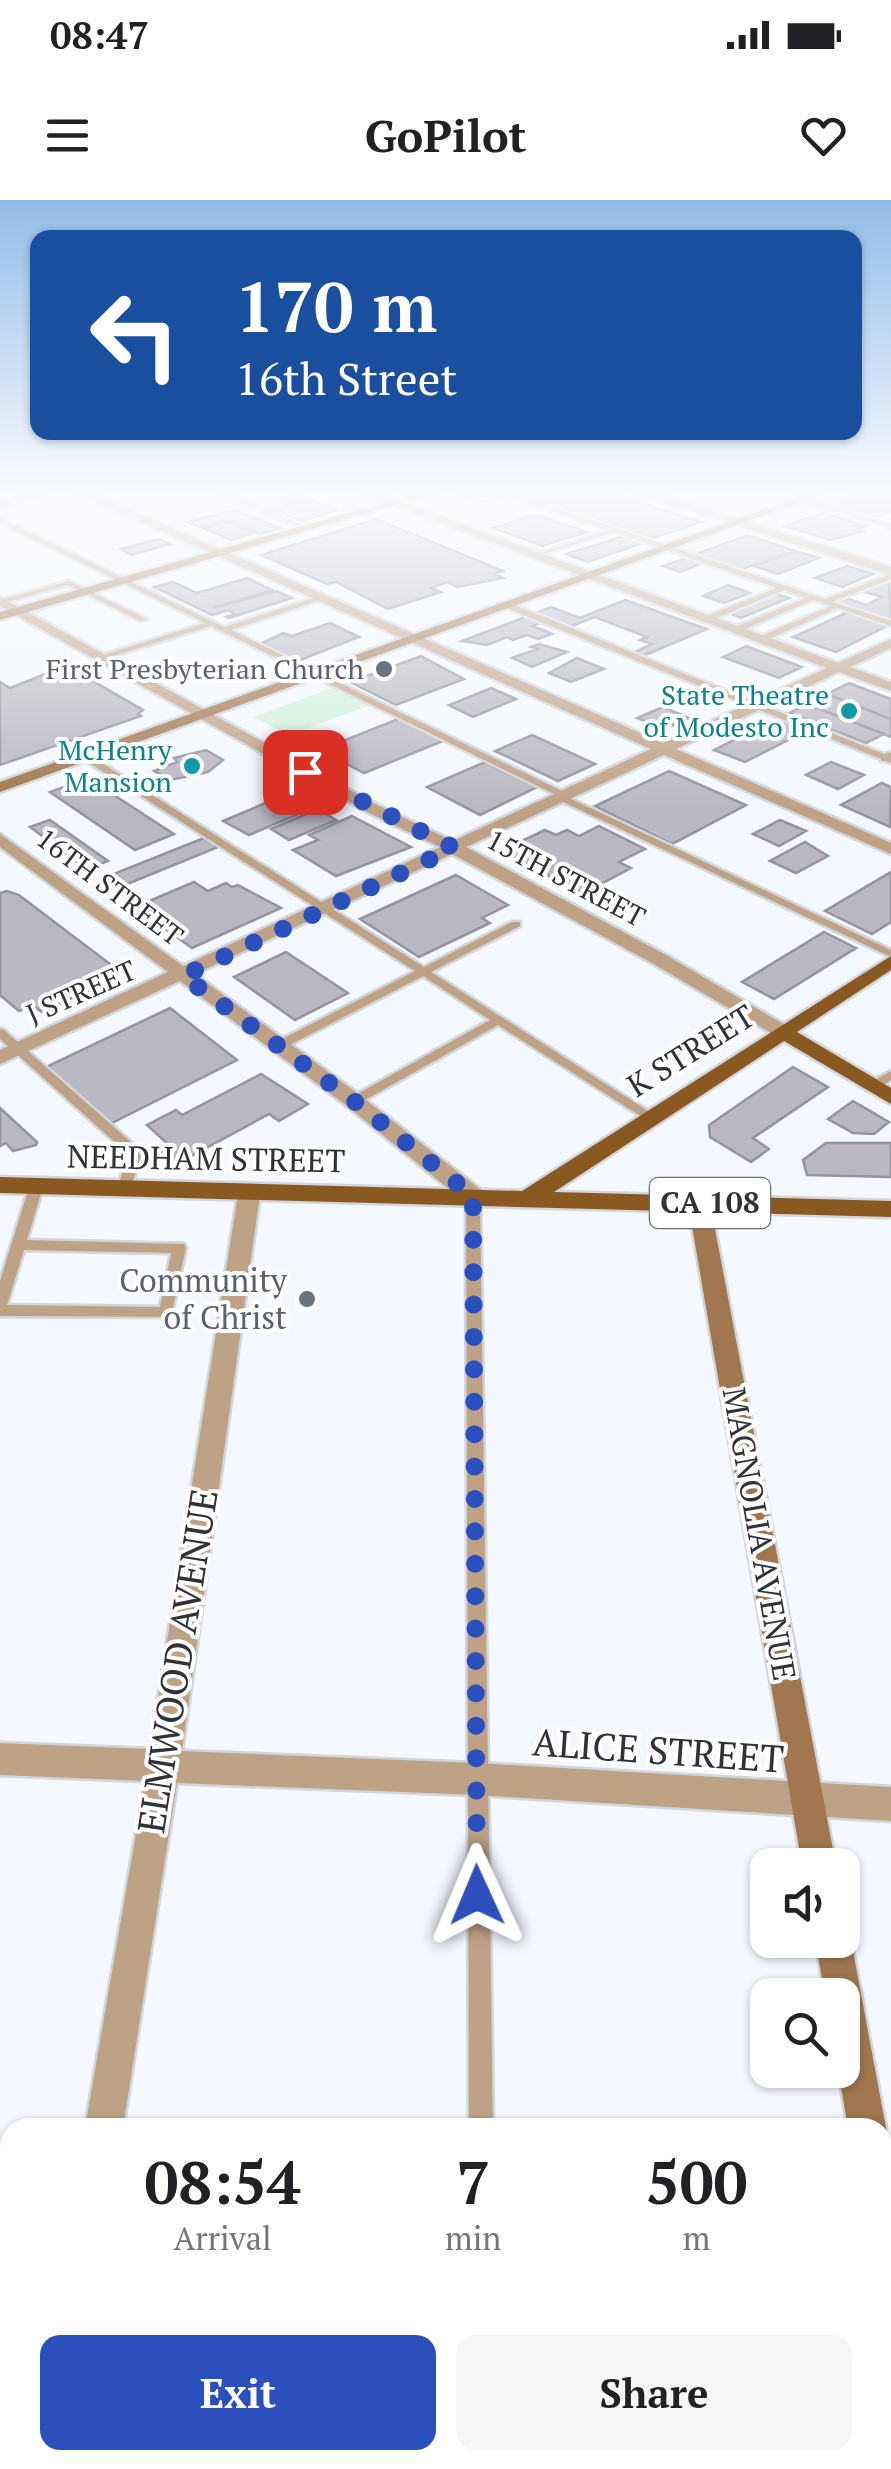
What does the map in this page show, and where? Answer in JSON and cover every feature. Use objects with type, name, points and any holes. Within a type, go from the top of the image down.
[{"type":"main road","name":"K STREET","points":[[528,1198],[891,962]]},
{"type":"main road","name":"15TH STREET","points":[[783,1032],[885,1086]]},
{"type":"main road","name":"NEEDHAM STREET","points":[[0,1185],[891,1208]]},
{"type":"street","points":[[18,611],[69,596]]},
{"type":"street","points":[[312,596],[417,638],[891,849]]},
{"type":"street","points":[[0,787],[198,713],[536,596]]},
{"type":"street","points":[[649,596],[891,687]]},
{"type":"street","name":"15TH STREET","points":[[1,606],[18,611],[373,809],[454,848],[783,1032]]},
{"type":"street","name":"J STREET","points":[[0,1058],[891,643]]},
{"type":"street","name":"16TH STREET","points":[[0,839],[354,1101],[473,1196]]},
{"type":"street","name":"ELMWOOD AVENUE","points":[[106,2118],[164,1764],[248,1194]]},
{"type":"street","name":"MAGNOLIA AVENUE","points":[[699,1203],[817,1848]]},
{"type":"street","name":"ALICE STREET","points":[[0,1759],[476,1779],[891,1804]]},
{"type":"street","points":[[836,1958],[865,2118]]},
{"type":"lane","points":[[1,606],[30,596]]},
{"type":"lane","points":[[96,596],[143,619]]},
{"type":"lane","points":[[155,596],[891,954]]},
{"type":"lane","points":[[709,618],[764,596]]},
{"type":"lane","points":[[805,596],[891,624]]},
{"type":"lane","points":[[825,602],[839,596]]},
{"type":"lane","points":[[222,630],[317,598]]},
{"type":"lane","points":[[738,629],[811,598]]},
{"type":"lane","points":[[509,606],[889,758]]},
{"type":"lane","points":[[764,638],[837,606]]},
{"type":"lane","points":[[102,658],[210,624]]},
{"type":"lane","points":[[83,755],[650,1116]]},
{"type":"lane","points":[[278,1046],[516,924]]},
{"type":"lane","points":[[354,1101],[500,1020]]},
{"type":"lane","points":[[0,1033],[135,1153],[124,1190]]},
{"type":"lane","points":[[18,1246],[179,1248],[166,1313],[0,1307],[18,1246],[36,1187]]},
{"type":"lane","points":[[473,1196],[481,2118]]},
{"type":"green space","points":[[334,687],[371,705],[288,735],[253,717]]},
{"type":"building","points":[[172,596],[253,596],[213,608],[259,596],[292,598],[229,618],[226,617],[235,614],[228,610],[212,615]]},
{"type":"building","points":[[363,596],[429,596],[388,609]]},
{"type":"building","points":[[703,596],[742,596],[724,603]]},
{"type":"building","points":[[771,596],[789,598],[741,618],[729,613]]},
{"type":"building","points":[[878,596],[890,596],[891,621],[836,602],[846,598],[866,605],[882,597]]},
{"type":"building","points":[[625,600],[707,629],[643,656],[633,653],[652,644],[640,640],[647,637],[595,617],[569,627],[533,614],[551,607],[580,618]]},
{"type":"building","points":[[848,612],[887,626],[836,652],[793,637]]},
{"type":"building","points":[[528,616],[544,622],[533,626],[552,634],[538,639],[527,635],[513,640],[507,637],[487,645],[462,641]]},
{"type":"building","points":[[330,623],[359,637],[298,661],[262,643],[283,633],[292,636]]},
{"type":"building","points":[[539,644],[567,652],[532,667],[512,658],[537,649],[531,647]]},
{"type":"building","points":[[746,646],[802,667],[779,678],[723,657]]},
{"type":"building","points":[[421,656],[464,679],[396,705],[350,682]]},
{"type":"building","points":[[577,658],[604,669],[571,682],[549,673]]},
{"type":"building","points":[[58,669],[72,669],[143,710],[138,714],[141,716],[0,765],[0,682],[10,688]]},
{"type":"building","points":[[849,683],[891,699],[891,719],[827,694]]},
{"type":"building","points":[[491,688],[516,699],[473,717],[449,705]]},
{"type":"building","name":"State Theatre of Modesto Inc","points":[[827,694],[891,719],[891,737],[807,704]]},
{"type":"building","points":[[807,704],[884,734],[866,743],[789,713]]},
{"type":"building","points":[[663,707],[689,718],[665,729],[637,718]]},
{"type":"building","points":[[778,718],[808,730],[745,762],[714,750]]},
{"type":"building","points":[[398,719],[443,741],[364,773],[320,750]]},
{"type":"building","points":[[532,735],[595,764],[558,781],[495,751]]},
{"type":"building","name":"McHenry Mansion","points":[[206,750],[223,760],[208,772],[170,780],[154,771],[177,762],[174,758]]},
{"type":"building","points":[[485,762],[537,787],[480,815],[427,787]]},
{"type":"building","points":[[831,762],[864,775],[838,789],[806,775]]},
{"type":"building","points":[[669,771],[746,805],[672,844],[595,806]]},
{"type":"building","points":[[88,778],[174,834],[135,850],[50,792]]},
{"type":"building","points":[[882,783],[891,787],[890,827],[841,805]]},
{"type":"building","points":[[292,792],[299,796],[307,792],[320,799],[314,802],[320,805],[249,835],[223,821]]},
{"type":"building","points":[[318,809],[336,820],[289,840],[271,829]]},
{"type":"building","points":[[352,816],[411,847],[336,876],[293,850],[318,840],[309,835]]},
{"type":"building","points":[[50,820],[108,861],[87,869],[30,827]]},
{"type":"building","points":[[780,820],[806,831],[779,846],[753,834]]},
{"type":"building","points":[[599,826],[645,849],[619,862],[631,868],[582,894],[501,851],[545,830],[556,835],[567,830],[579,836]]},
{"type":"building","points":[[204,838],[218,847],[115,889],[101,879]]},
{"type":"building","points":[[805,842],[828,856],[796,873],[770,861]]},
{"type":"building","points":[[891,872],[891,922],[872,934],[825,911]]},
{"type":"building","points":[[456,875],[508,905],[482,918],[490,923],[419,957],[360,919]]},
{"type":"building","points":[[194,882],[208,891],[226,883],[238,885],[281,908],[192,948],[135,907]]},
{"type":"building","points":[[0,893],[19,895],[110,964],[107,982],[42,1012],[32,1005],[19,1011],[0,995]]},
{"type":"building","points":[[824,932],[856,948],[774,999],[742,982]]},
{"type":"building","points":[[286,952],[348,993],[295,1020],[234,977]]},
{"type":"building","points":[[170,1008],[237,1060],[110,1124],[46,1067]]},
{"type":"building","points":[[793,1067],[828,1087],[753,1138],[769,1149],[751,1162],[710,1137],[709,1125]]},
{"type":"building","points":[[261,1074],[308,1104],[279,1121],[269,1114],[186,1159],[169,1160],[158,1151],[169,1145],[147,1125],[176,1110],[182,1115]]},
{"type":"building","points":[[853,1101],[889,1122],[874,1134],[853,1133],[828,1119]]},
{"type":"building","points":[[0,1108],[36,1145],[13,1151],[6,1143],[0,1146]]},
{"type":"building","points":[[826,1143],[891,1143],[891,1177],[807,1175],[803,1160]]},
{"type":"place","name":"First Presbyterian Church","points":[[384,669]]},
{"type":"place","name":"State Theatre of Modesto Inc","points":[[849,711]]},
{"type":"place","name":"McHenry Mansion","points":[[192,766]]},
{"type":"place","name":"Community of Christ","points":[[307,1299]]},
{"type":"route","points":[[305,772],[454,848],[183,976],[354,1101],[473,1196],[477,1895]]}]
